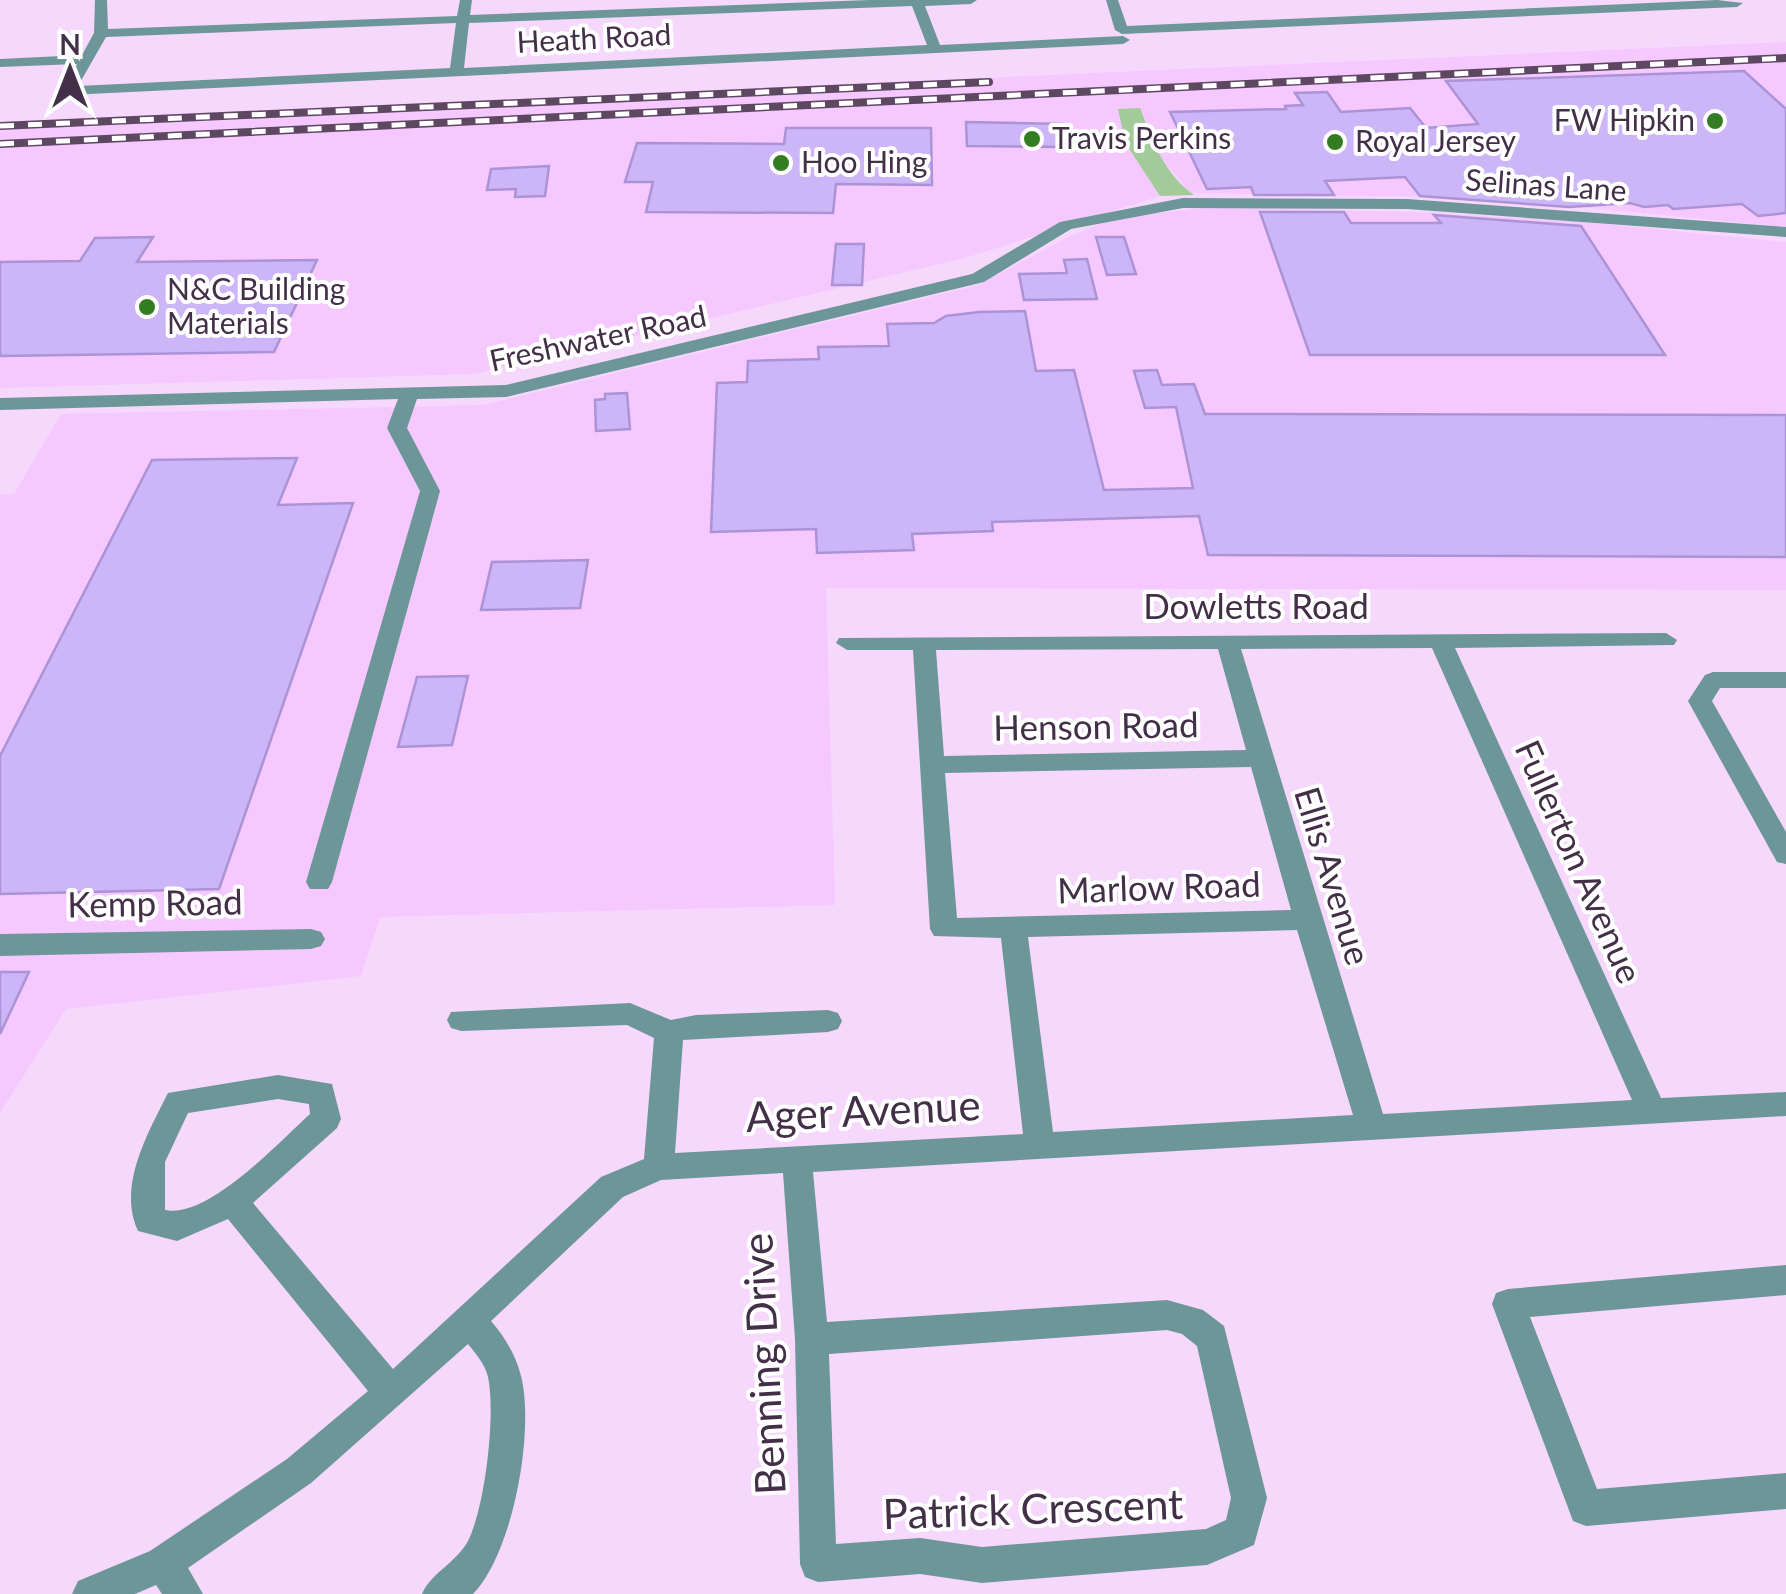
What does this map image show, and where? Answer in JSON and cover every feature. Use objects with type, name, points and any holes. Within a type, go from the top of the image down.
[{"type":"street","points":[[0,63],[84,59],[100,32],[101,0]]},
{"type":"street","points":[[456,74],[466,0]]},
{"type":"street","points":[[100,32],[971,0]]},
{"type":"street","points":[[1112,0],[1122,35]]},
{"type":"street","points":[[1394,0],[1406,17]]},
{"type":"street","points":[[917,2],[936,49]]},
{"type":"street","name":"Heath Road","points":[[84,59],[68,91],[936,49],[1577,4],[1737,3]]},
{"type":"street","name":"Selinas Lane","points":[[1183,204],[1407,204],[1786,232]]},
{"type":"street","name":"Freshwater Road","points":[[0,404],[506,391],[978,278],[1066,225],[1183,204]]},
{"type":"street","points":[[319,882],[430,492],[397,428],[409,394]]},
{"type":"street","name":"Dowletts Road","points":[[846,643],[1666,640]]},
{"type":"street","name":"Fullerton Avenue","points":[[1440,641],[1652,1112]]},
{"type":"street","name":"Ellis Avenue","points":[[1227,642],[1307,920],[1374,1130]]},
{"type":"street","points":[[924,643],[932,765]]},
{"type":"street","points":[[1786,680],[1713,680],[1700,701],[1786,854]]},
{"type":"street","name":"Henson Road","points":[[932,765],[1261,758]]},
{"type":"street","name":"Marlow Road","points":[[932,765],[944,928],[1307,920]]},
{"type":"street","points":[[1012,927],[1040,1147]]},
{"type":"street","name":"Kemp Road","points":[[0,945],[311,939]]},
{"type":"street","points":[[461,1020],[630,1014],[669,1032],[696,1026],[828,1021]]},
{"type":"street","points":[[659,1168],[669,1032]]},
{"type":"street","points":[[278,1088],[322,1092],[326,1118],[233,1202],[177,1227],[148,1221],[150,1162],[178,1102],[278,1088]]},
{"type":"street","name":"Ager Avenue","points":[[92,1594],[163,1564],[299,1471],[390,1393],[612,1187],[659,1168],[1786,1104]]},
{"type":"street","name":"Benning Drive","points":[[797,1160],[812,1339],[818,1564]]},
{"type":"street","points":[[233,1202],[390,1393]]},
{"type":"street","points":[[1786,1280],[1508,1304],[1586,1508],[1786,1491]]},
{"type":"street","name":"Patrick Crescent","points":[[812,1339],[1167,1316],[1191,1321],[1212,1337],[1249,1498],[1241,1532],[1207,1547],[982,1565],[920,1556],[818,1564]]},
{"type":"street","points":[[441,1594],[458,1587],[487,1542],[501,1471],[506,1383],[494,1346],[468,1321]]},
{"type":"street","points":[[163,1564],[184,1594]]},
{"type":"shaded area","points":[[1786,42],[1786,227],[1488,198],[1190,193],[1157,153],[1140,109],[1119,109],[1126,144],[1160,196],[965,258],[474,374],[0,388],[0,122]]},
{"type":"shaded area","points":[[1204,208],[1415,212],[1584,222],[1786,242],[1786,590],[826,588],[835,905],[380,917],[361,976],[66,1009],[0,1113],[0,495],[14,494],[61,414],[483,405],[979,285],[1064,239],[1114,218]]},
{"type":"green space","points":[[1140,108],[1167,167],[1194,195],[1160,196],[1126,144],[1118,109]]},
{"type":"building","points":[[1744,71],[1786,109],[1786,213],[1758,216],[1742,204],[1673,209],[1668,205],[1644,207],[1630,203],[1569,207],[1420,196],[1405,177],[1325,181],[1334,195],[1254,195],[1251,187],[1207,189],[1170,112],[1286,109],[1285,106],[1303,105],[1295,93],[1327,92],[1341,112],[1410,108],[1426,128],[1478,124],[1446,81]]},
{"type":"building","name":"Travis Perkins","points":[[966,122],[1062,124],[1064,147],[967,146]]},
{"type":"building","name":"Hoo Hing","points":[[786,128],[931,128],[932,185],[836,184],[833,213],[646,212],[653,182],[625,182],[637,143],[784,144]]},
{"type":"building","points":[[549,166],[545,196],[515,197],[516,189],[487,190],[491,169]]},
{"type":"building","points":[[1260,212],[1344,212],[1351,223],[1441,223],[1434,215],[1581,226],[1665,355],[1310,355]]},
{"type":"building","name":"N&C Building Materials","points":[[153,237],[137,262],[317,260],[274,352],[0,356],[0,262],[80,261],[95,238]]},
{"type":"building","points":[[1096,237],[1124,237],[1136,274],[1107,275]]},
{"type":"building","points":[[836,244],[864,244],[862,285],[832,285]]},
{"type":"building","points":[[1087,259],[1097,299],[1024,300],[1019,274],[1067,273],[1064,260]]},
{"type":"building","points":[[1025,311],[1036,371],[1074,370],[1104,490],[1193,488],[1176,407],[1145,408],[1134,371],[1157,370],[1162,385],[1194,384],[1205,414],[1786,415],[1786,557],[1208,555],[1199,516],[992,522],[993,531],[912,534],[914,550],[817,553],[816,529],[711,532],[717,383],[747,382],[748,361],[819,359],[818,347],[889,346],[887,324],[934,323],[946,316]]},
{"type":"building","points":[[627,393],[630,429],[596,431],[595,400],[605,399],[605,394]]},
{"type":"building","points":[[297,458],[278,505],[353,503],[219,889],[0,894],[0,756],[152,460]]},
{"type":"building","points":[[588,560],[580,608],[481,610],[492,562]]},
{"type":"building","points":[[468,676],[452,745],[398,747],[417,677]]},
{"type":"building","points":[[0,972],[29,972],[0,1034]]},
{"type":"railway","points":[[0,144],[1786,58]]},
{"type":"railway","points":[[0,126],[989,82]]},
{"type":"place","name":"FW Hipkin","points":[[1715,121]]},
{"type":"place","name":"Travis Perkins","points":[[1032,139]]},
{"type":"place","name":"Royal Jersey","points":[[1335,142]]},
{"type":"place","name":"Hoo Hing","points":[[781,163]]},
{"type":"place","name":"N&C Building Materials","points":[[147,307]]}]
